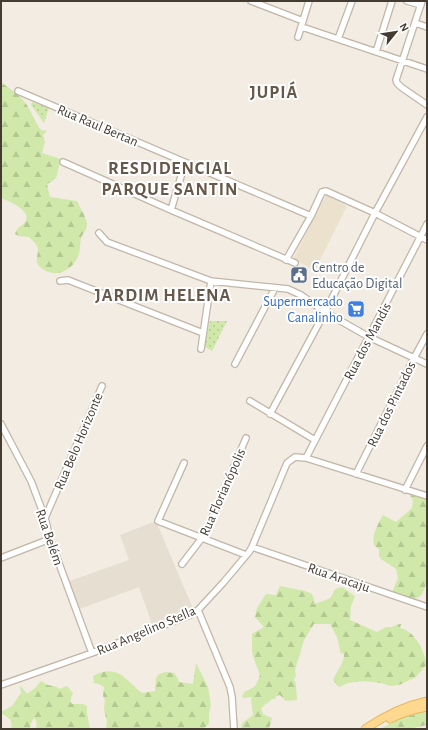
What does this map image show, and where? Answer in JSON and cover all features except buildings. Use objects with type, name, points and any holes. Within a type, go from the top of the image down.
[{"type":"main road","points":[[365,729],[376,721],[395,711],[416,703],[427,701]]},
{"type":"main road","points":[[373,729],[396,716],[419,708],[427,707]]},
{"type":"street","points":[[251,1],[338,39],[427,70]]},
{"type":"street","points":[[298,37],[309,1]]},
{"type":"street","points":[[338,39],[352,1]]},
{"type":"street","points":[[376,52],[392,1]]},
{"type":"street","points":[[407,1],[421,3],[396,80],[400,87],[427,105]]},
{"type":"street","points":[[415,23],[427,27]]},
{"type":"street","name":"Rua Raul Bertan","points":[[18,91],[311,216]]},
{"type":"street","points":[[270,414],[325,312],[374,213],[427,117]]},
{"type":"street","points":[[63,162],[170,210],[295,263]]},
{"type":"street","points":[[170,210],[185,163]]},
{"type":"street","points":[[286,260],[311,216],[322,192],[326,191],[427,240]]},
{"type":"street","name":"Rua dos Mandis","points":[[306,458],[427,224]]},
{"type":"street","points":[[99,233],[107,242],[211,281],[288,289],[301,295],[325,312],[369,338],[427,364]]},
{"type":"street","points":[[60,281],[68,280],[203,333]]},
{"type":"street","points":[[201,349],[211,281]]},
{"type":"street","points":[[235,364],[275,288]]},
{"type":"street","name":"Rua dos Pintados","points":[[356,474],[427,334]]},
{"type":"street","name":"Rua Belo Horizonte","points":[[45,518],[102,386]]},
{"type":"street","points":[[250,401],[315,440]]},
{"type":"street","name":"Rua Belém","points":[[1,424],[31,481],[45,518],[50,539],[92,653]]},
{"type":"street","name":"Rua Florianópolis","points":[[182,564],[205,534],[246,438]]},
{"type":"street","points":[[405,490],[427,446]]},
{"type":"street","name":"Rua Angelino Stella","points":[[1,685],[92,653],[190,615],[198,610],[223,583],[252,547],[287,463],[295,457],[306,458]]},
{"type":"street","points":[[306,458],[427,496]]},
{"type":"street","points":[[184,463],[158,521],[246,555]]},
{"type":"street","points":[[1,558],[50,539]]},
{"type":"street","name":"Rua Aracaju","points":[[252,547],[427,608]]},
{"type":"street","points":[[198,610],[230,687],[234,729]]},
{"type":"shaded area","points":[[326,195],[347,206],[315,270],[293,259]]},
{"type":"shaded area","points":[[156,521],[194,611],[153,627],[139,587],[77,610],[67,582],[129,560],[120,535]]},
{"type":"green space","points":[[1,82],[21,97],[41,130],[47,131],[43,135],[45,142],[42,153],[61,159],[56,177],[47,184],[50,197],[77,201],[87,224],[86,230],[81,238],[79,254],[76,260],[63,272],[52,273],[46,271],[38,265],[38,248],[36,244],[29,237],[15,234],[24,224],[27,218],[26,214],[19,207],[1,198]]},
{"type":"green space","points":[[32,102],[49,108],[44,123],[31,105]]},
{"type":"green space","points":[[210,321],[227,321],[212,351],[203,346]]},
{"type":"green space","points":[[410,495],[427,498],[427,582],[422,594],[416,599],[408,599],[394,593],[393,590],[398,578],[396,569],[381,559],[379,556],[379,549],[375,546],[373,541],[376,529],[383,515],[396,522],[412,508],[413,501]]},
{"type":"green space","points":[[280,586],[305,591],[312,594],[315,602],[312,604],[330,598],[335,590],[342,587],[355,596],[351,606],[350,620],[377,632],[386,627],[401,624],[400,628],[410,633],[418,642],[427,664],[416,677],[399,685],[390,686],[381,683],[364,681],[348,683],[339,687],[333,680],[342,664],[344,654],[341,654],[337,637],[330,624],[314,624],[304,640],[295,670],[296,677],[294,679],[296,684],[297,700],[286,701],[280,695],[276,696],[275,699],[272,699],[261,708],[263,714],[272,718],[269,729],[241,729],[242,723],[253,715],[252,697],[242,698],[243,695],[255,686],[260,675],[252,651],[252,634],[264,627],[255,617],[257,608],[266,594],[276,595]]},
{"type":"green space","points":[[196,663],[208,687],[211,705],[209,724],[203,729],[106,729],[107,722],[104,709],[105,700],[103,696],[104,687],[94,683],[93,676],[102,672],[115,672],[126,678],[142,693],[155,691],[156,678],[159,674],[166,672],[174,673],[179,682],[193,684]]},
{"type":"green space","points":[[41,681],[59,689],[67,686],[73,693],[70,701],[72,704],[83,704],[87,706],[90,729],[36,729],[36,720],[34,718],[30,729],[11,729],[11,721],[1,712],[12,706],[21,693],[20,685],[27,694]]},
{"type":"green space","points":[[427,711],[427,725],[408,729],[380,729],[398,719]]},
{"type":"place","name":"Centro de Educação Digital","points":[[299,275]]},
{"type":"place","name":"Supermercado Canalinho","points":[[356,309]]},
{"type":"district","name":"JUPIÁ","points":[[274,92]]},
{"type":"district","name":"RESDIDENCIAL PARQUE SANTIN","points":[[170,178]]},
{"type":"district","name":"JARDIM HELENA","points":[[163,295]]}]
